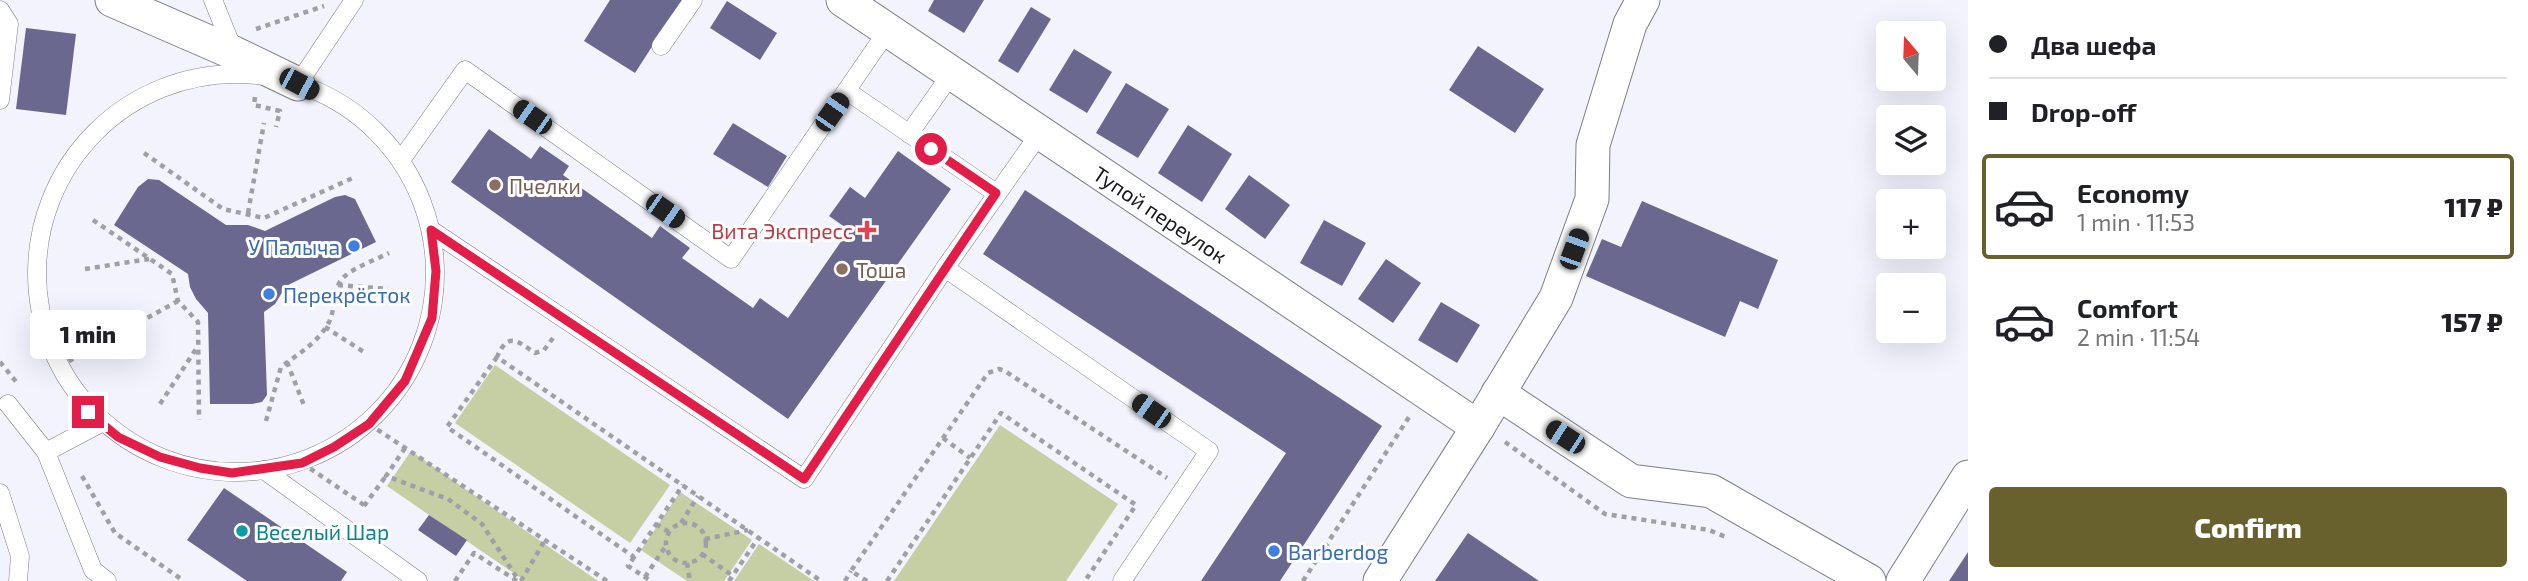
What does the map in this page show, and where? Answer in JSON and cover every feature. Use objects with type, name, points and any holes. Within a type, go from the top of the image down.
[{"type":"street","points":[[112,0],[231,45],[299,84]]},
{"type":"street","name":"Тупой переулок","points":[[844,0],[1478,427]]},
{"type":"street","points":[[1380,581],[1556,298],[1592,199],[1592,145],[1630,24],[1643,0]]},
{"type":"street","points":[[1498,393],[1631,481],[1711,491],[1869,581]]},
{"type":"street","points":[[1903,581],[1968,477]]},
{"type":"lane","points":[[170,84],[218,74],[271,76],[299,84],[357,115],[401,160],[431,230],[436,271],[432,318],[405,381],[369,424],[334,447],[302,463],[232,473],[160,457],[118,437],[88,412],[60,366],[36,299],[35,264],[44,222],[54,195],[79,150],[108,120],[132,102],[170,84],[231,45],[213,0]]},
{"type":"lane","points":[[299,84],[354,0]]},
{"type":"lane","points":[[661,46],[692,0]]},
{"type":"lane","points":[[0,10],[9,24],[0,100]]},
{"type":"lane","points":[[401,160],[465,70],[732,259],[888,30]]},
{"type":"lane","points":[[909,134],[952,73]]},
{"type":"lane","points":[[847,91],[996,193]]},
{"type":"lane","points":[[431,230],[804,479],[996,193],[1040,133]]},
{"type":"lane","points":[[945,268],[1209,451],[1122,581]]},
{"type":"lane","points":[[0,421],[4,399]]},
{"type":"lane","points":[[4,399],[54,447],[93,570],[107,581]]},
{"type":"lane","points":[[54,447],[101,423]]},
{"type":"lane","points":[[264,470],[418,581]]},
{"type":"lane","points":[[0,493],[20,556],[18,581]]},
{"type":"path","points":[[231,45],[328,4]]},
{"type":"path","points":[[256,92],[254,105],[280,111],[276,127]]},
{"type":"path","points":[[248,213],[264,123]]},
{"type":"path","points":[[144,153],[222,209],[264,218],[355,177]]},
{"type":"path","points":[[93,220],[172,274],[178,301],[198,322],[199,420]]},
{"type":"path","points":[[266,421],[281,367],[312,344],[330,322],[338,285],[344,276],[389,253]]},
{"type":"path","points":[[85,269],[149,259]]},
{"type":"path","points":[[338,285],[388,289]]},
{"type":"path","points":[[60,366],[178,301]]},
{"type":"path","points":[[325,327],[367,354]]},
{"type":"path","points":[[535,353],[516,341],[503,344],[497,357],[447,428],[634,557]]},
{"type":"path","points":[[160,404],[198,346]]},
{"type":"path","points":[[497,357],[821,581]]},
{"type":"path","points":[[287,362],[305,408]]},
{"type":"path","points":[[845,581],[988,373],[999,369],[1183,489]]},
{"type":"path","points":[[1303,581],[1425,391]]},
{"type":"path","points":[[887,581],[1001,413],[1136,505],[1085,581]]},
{"type":"path","points":[[369,424],[607,581]]},
{"type":"path","points":[[943,438],[970,458]]},
{"type":"path","points":[[54,447],[115,533],[184,581]]},
{"type":"path","points":[[347,530],[405,448]]},
{"type":"path","points":[[302,463],[364,505]]},
{"type":"path","points":[[386,476],[448,499],[482,524],[519,581]]},
{"type":"path","points":[[651,581],[628,566],[683,485]]},
{"type":"path","points":[[680,524],[698,496]]},
{"type":"path","points":[[656,524],[668,532]]},
{"type":"path","points":[[645,577],[666,547],[668,532],[673,526],[695,525],[701,530],[706,543],[702,554],[694,562],[687,563],[673,559],[666,547]]},
{"type":"path","points":[[705,539],[748,530]]},
{"type":"path","points":[[729,581],[759,537]]},
{"type":"path","points":[[519,581],[545,540]]},
{"type":"path","points":[[455,581],[474,553],[519,581]]},
{"type":"path","points":[[702,554],[733,576]]},
{"type":"path","points":[[687,563],[690,581]]},
{"type":"path","points":[[851,571],[867,581]]},
{"type":"green space","points":[[495,365],[670,485],[630,543],[455,423]]},
{"type":"green space","points":[[1000,425],[1118,504],[1066,581],[894,581]]},
{"type":"green space","points":[[411,451],[598,581],[525,581],[387,486]]},
{"type":"green space","points":[[680,492],[752,540],[724,581],[687,581],[641,550]]},
{"type":"green space","points":[[759,544],[814,581],[734,581]]},
{"type":"building","points":[[610,0],[682,0],[635,73],[584,41]]},
{"type":"building","points":[[934,0],[984,0],[964,33],[928,11]]},
{"type":"building","points":[[727,1],[777,33],[760,60],[710,28]]},
{"type":"building","points":[[1031,7],[1051,19],[1018,73],[998,61]]},
{"type":"building","points":[[26,28],[76,34],[66,115],[16,109]]},
{"type":"building","points":[[1478,46],[1544,89],[1515,133],[1449,90]]},
{"type":"building","points":[[1074,49],[1112,72],[1087,113],[1049,90]]},
{"type":"building","points":[[1126,83],[1169,109],[1138,158],[1096,133]]},
{"type":"building","points":[[733,123],[787,156],[768,187],[713,154]]},
{"type":"building","points":[[1188,125],[1232,154],[1202,202],[1158,173]]},
{"type":"building","points":[[489,129],[531,159],[540,146],[569,166],[563,175],[652,238],[660,226],[690,248],[682,258],[753,308],[760,298],[788,318],[849,230],[829,216],[850,187],[865,198],[898,151],[951,189],[788,419],[451,182]]},
{"type":"building","points":[[1249,175],[1290,205],[1265,239],[1225,209]]},
{"type":"building","points":[[148,179],[159,180],[226,225],[248,225],[265,231],[335,197],[345,195],[355,199],[376,242],[286,286],[275,304],[264,312],[267,395],[262,402],[210,404],[208,313],[196,299],[188,274],[114,225],[138,187]]},
{"type":"building","points":[[1025,190],[1382,426],[1280,581],[1201,581],[1286,453],[983,254]]},
{"type":"building","points":[[1642,201],[1778,260],[1758,309],[1740,301],[1725,337],[1586,276],[1602,239],[1621,247]]},
{"type":"building","points":[[1324,220],[1366,243],[1342,286],[1300,263]]},
{"type":"building","points":[[1386,259],[1421,283],[1393,323],[1358,299]]},
{"type":"building","points":[[1441,302],[1480,325],[1457,363],[1418,340]]},
{"type":"building","points":[[224,488],[347,572],[341,581],[247,581],[187,540]]},
{"type":"building","points":[[429,515],[467,540],[456,556],[418,530]]},
{"type":"building","points":[[1468,533],[1539,581],[1435,581]]},
{"type":"building","points":[[1968,552],[1968,581],[1949,581]]},
{"type":"place","name":"Пчелки","points":[[495,185]]},
{"type":"place","name":"Вита Экспресс","points":[[867,230]]},
{"type":"place","name":"У Палыча","points":[[354,246]]},
{"type":"place","name":"Тоша","points":[[842,269]]},
{"type":"place","name":"Перекрёсток","points":[[269,294]]},
{"type":"place","name":"Веселый Шар","points":[[242,531]]},
{"type":"place","name":"Barberdog","points":[[1274,551]]},
{"type":"route","points":[[88,412],[118,437],[160,457],[232,473],[302,463],[334,447],[369,424],[405,381],[432,318],[436,271],[431,230],[804,479],[996,193],[931,149]]}]
